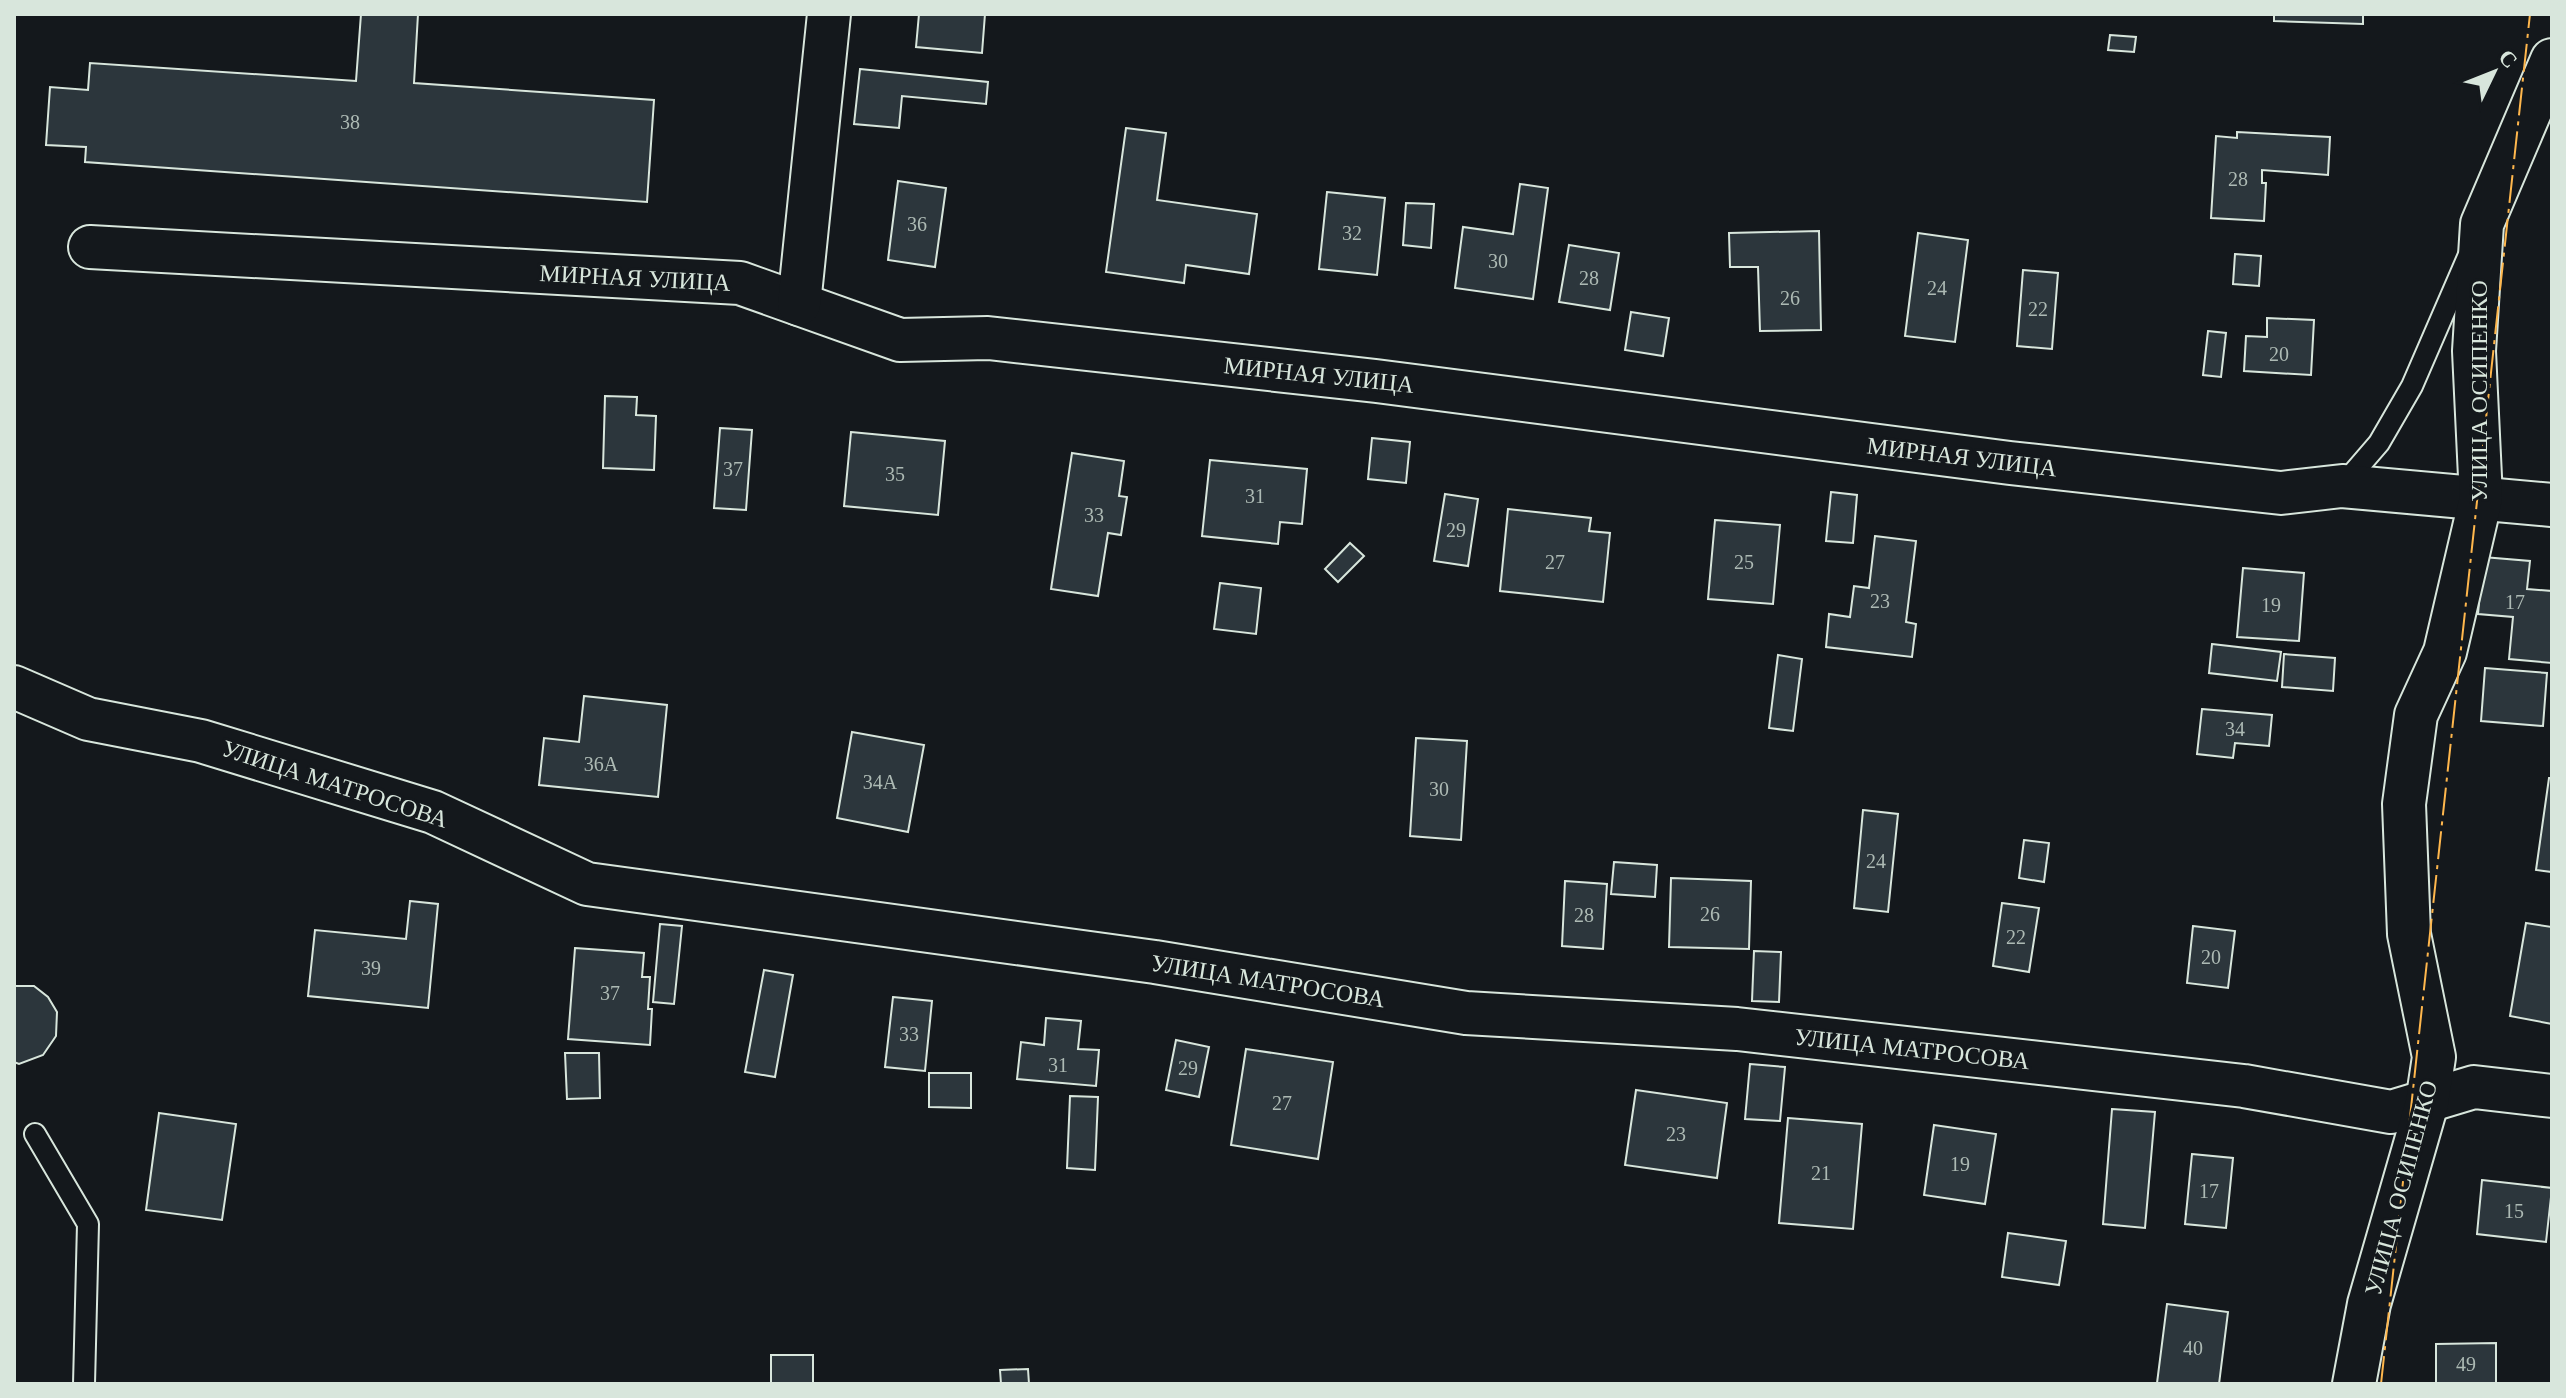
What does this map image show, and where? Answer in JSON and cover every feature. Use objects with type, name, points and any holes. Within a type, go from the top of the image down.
[{"type":"street","points":[[799,304],[829,14]]},
{"type":"street","name":"УЛИЦА ОСИПЕНКО","points":[[2354,1384],[2369,1304],[2427,1103],[2434,1057],[2409,934],[2404,804],[2416,715],[2445,652],[2481,498],[2474,351],[2482,224],[2552,60]]},
{"type":"street","name":"МИРНАЯ УЛИЦА","points":[[90,247],[740,283],[900,340],[988,338],[1376,381],[2010,463],[2281,493],[2342,486],[2552,505]]},
{"type":"street","name":"УЛИЦА МАТРОСОВА","points":[[14,687],[88,719],[201,741],[433,812],[587,884],[1155,962],[1466,1013],[1737,1029],[2244,1086],[2391,1112],[2474,1087],[2552,1096]]},
{"type":"lane","points":[[2342,486],[2379,443],[2412,386],[2482,224]]},
{"type":"lane","points":[[35,1134],[88,1224],[84,1384]]},
{"type":"building","points":[[361,14],[418,14],[414,83],[654,100],[647,202],[85,162],[86,147],[46,145],[50,87],[88,90],[90,63],[356,81]]},
{"type":"building","points":[[919,14],[985,14],[982,53],[916,47]]},
{"type":"building","points":[[2274,14],[2363,14],[2363,24],[2274,21]]},
{"type":"building","points":[[2110,35],[2136,37],[2134,52],[2108,50]]},
{"type":"building","points":[[860,69],[988,82],[986,104],[902,96],[899,128],[854,124]]},
{"type":"building","points":[[1126,128],[1166,133],[1157,200],[1257,214],[1249,274],[1186,265],[1184,283],[1106,272]]},
{"type":"building","points":[[2237,132],[2330,137],[2328,175],[2262,170],[2262,183],[2266,183],[2264,221],[2211,218],[2216,136],[2237,138]]},
{"type":"building","points":[[898,181],[946,188],[935,267],[888,260]]},
{"type":"building","points":[[1520,184],[1548,188],[1533,299],[1455,288],[1463,227],[1513,234]]},
{"type":"building","points":[[1327,192],[1385,198],[1377,275],[1319,269]]},
{"type":"building","points":[[1406,203],[1434,204],[1431,248],[1403,245]]},
{"type":"building","points":[[1819,231],[1821,330],[1760,331],[1758,267],[1730,267],[1729,233]]},
{"type":"building","points":[[1918,233],[1968,240],[1955,342],[1905,336]]},
{"type":"building","points":[[1569,245],[1619,253],[1610,310],[1559,302]]},
{"type":"building","points":[[2235,254],[2261,256],[2259,286],[2233,284]]},
{"type":"building","points":[[2023,270],[2058,273],[2052,349],[2017,346]]},
{"type":"building","points":[[1631,312],[1669,318],[1663,356],[1625,350]]},
{"type":"building","points":[[2267,318],[2314,320],[2311,375],[2244,371],[2246,336],[2267,337]]},
{"type":"building","points":[[2208,331],[2226,333],[2221,377],[2203,375]]},
{"type":"building","points":[[605,396],[637,397],[636,415],[656,416],[654,470],[603,468]]},
{"type":"building","points":[[720,428],[752,430],[746,510],[714,508]]},
{"type":"building","points":[[851,432],[945,441],[938,515],[844,506]]},
{"type":"building","points":[[1372,438],[1410,442],[1406,483],[1368,479]]},
{"type":"building","points":[[1072,453],[1124,461],[1119,496],[1127,497],[1121,535],[1108,533],[1098,596],[1051,589]]},
{"type":"building","points":[[1210,460],[1307,469],[1302,524],[1280,522],[1278,544],[1202,536]]},
{"type":"building","points":[[1831,492],[1857,495],[1853,543],[1826,541]]},
{"type":"building","points":[[1445,494],[1478,499],[1468,566],[1434,561]]},
{"type":"building","points":[[1508,509],[1591,518],[1589,531],[1610,533],[1603,602],[1500,591]]},
{"type":"building","points":[[1715,520],[1780,525],[1773,604],[1708,599]]},
{"type":"building","points":[[1875,536],[1916,541],[1906,622],[1916,624],[1912,657],[1826,647],[1829,614],[1850,617],[1854,586],[1869,588]]},
{"type":"building","points":[[1350,543],[1364,556],[1338,582],[1325,569]]},
{"type":"building","points":[[2483,557],[2530,561],[2527,589],[2552,591],[2552,663],[2509,659],[2513,617],[2478,614]]},
{"type":"building","points":[[2243,568],[2304,573],[2299,641],[2237,637]]},
{"type":"building","points":[[1220,583],[1261,588],[1256,634],[1214,629]]},
{"type":"building","points":[[2212,644],[2281,652],[2277,681],[2209,673]]},
{"type":"building","points":[[2284,654],[2335,658],[2333,691],[2282,687]]},
{"type":"building","points":[[1778,655],[1802,659],[1793,731],[1769,728]]},
{"type":"building","points":[[2485,668],[2547,673],[2543,726],[2481,721]]},
{"type":"building","points":[[584,696],[667,705],[658,797],[539,785],[544,738],[579,742]]},
{"type":"building","points":[[2202,709],[2272,715],[2269,746],[2235,743],[2233,758],[2197,754]]},
{"type":"building","points":[[852,732],[924,745],[908,832],[837,818]]},
{"type":"building","points":[[1416,738],[1467,741],[1461,840],[1410,836]]},
{"type":"building","points":[[2549,778],[2552,778],[2552,872],[2536,870]]},
{"type":"building","points":[[1863,810],[1898,814],[1888,912],[1854,908]]},
{"type":"building","points":[[2024,840],[2049,843],[2044,882],[2019,878]]},
{"type":"building","points":[[1614,862],[1657,865],[1655,897],[1611,894]]},
{"type":"building","points":[[1671,878],[1751,881],[1749,949],[1669,947]]},
{"type":"building","points":[[1565,881],[1607,884],[1603,949],[1562,946]]},
{"type":"building","points":[[410,901],[438,904],[428,1008],[308,996],[315,930],[406,939]]},
{"type":"building","points":[[2002,903],[2039,908],[2029,972],[1993,966]]},
{"type":"building","points":[[2526,923],[2552,927],[2552,1024],[2510,1016]]},
{"type":"building","points":[[660,924],[682,926],[674,1004],[653,1002]]},
{"type":"building","points":[[2193,926],[2235,931],[2228,988],[2187,983]]},
{"type":"building","points":[[575,948],[644,953],[642,977],[650,977],[650,1045],[568,1039]]},
{"type":"building","points":[[1754,951],[1781,952],[1779,1002],[1752,1001]]},
{"type":"building","points":[[764,970],[793,975],[775,1077],[745,1072]]},
{"type":"building","points":[[14,986],[34,986],[48,997],[57,1012],[56,1036],[43,1055],[19,1064],[14,1062]]},
{"type":"building","points":[[893,997],[932,1001],[925,1071],[885,1067]]},
{"type":"building","points":[[1046,1018],[1081,1021],[1078,1049],[1099,1050],[1096,1086],[1017,1079],[1021,1042],[1044,1045]]},
{"type":"building","points":[[1176,1040],[1209,1047],[1199,1097],[1166,1090]]},
{"type":"building","points":[[1246,1049],[1333,1062],[1318,1159],[1231,1145]]},
{"type":"building","points":[[565,1053],[599,1053],[600,1098],[567,1099]]},
{"type":"building","points":[[1750,1064],[1785,1067],[1780,1121],[1745,1119]]},
{"type":"building","points":[[929,1073],[971,1073],[971,1108],[929,1107]]},
{"type":"building","points":[[1636,1090],[1727,1103],[1717,1178],[1625,1165]]},
{"type":"building","points":[[1070,1096],[1098,1097],[1095,1170],[1067,1168]]},
{"type":"building","points":[[2112,1109],[2155,1112],[2145,1228],[2103,1224]]},
{"type":"building","points":[[159,1113],[236,1124],[222,1220],[146,1210]]},
{"type":"building","points":[[1788,1118],[1862,1124],[1853,1229],[1779,1223]]},
{"type":"building","points":[[1934,1125],[1996,1134],[1985,1204],[1924,1195]]},
{"type":"building","points":[[2192,1154],[2233,1158],[2226,1228],[2185,1224]]},
{"type":"building","points":[[2482,1180],[2552,1188],[2546,1242],[2477,1234]]},
{"type":"building","points":[[2008,1233],[2066,1241],[2059,1285],[2002,1277]]},
{"type":"building","points":[[2167,1304],[2228,1312],[2219,1384],[2157,1383]]},
{"type":"building","points":[[2496,1343],[2496,1384],[2436,1384],[2436,1344]]},
{"type":"building","points":[[771,1355],[813,1355],[813,1384],[771,1384]]},
{"type":"building","points":[[1028,1369],[1029,1384],[1001,1384],[1000,1370]]},
{"type":"power","points":[[2381,1384],[2530,14]]}]
